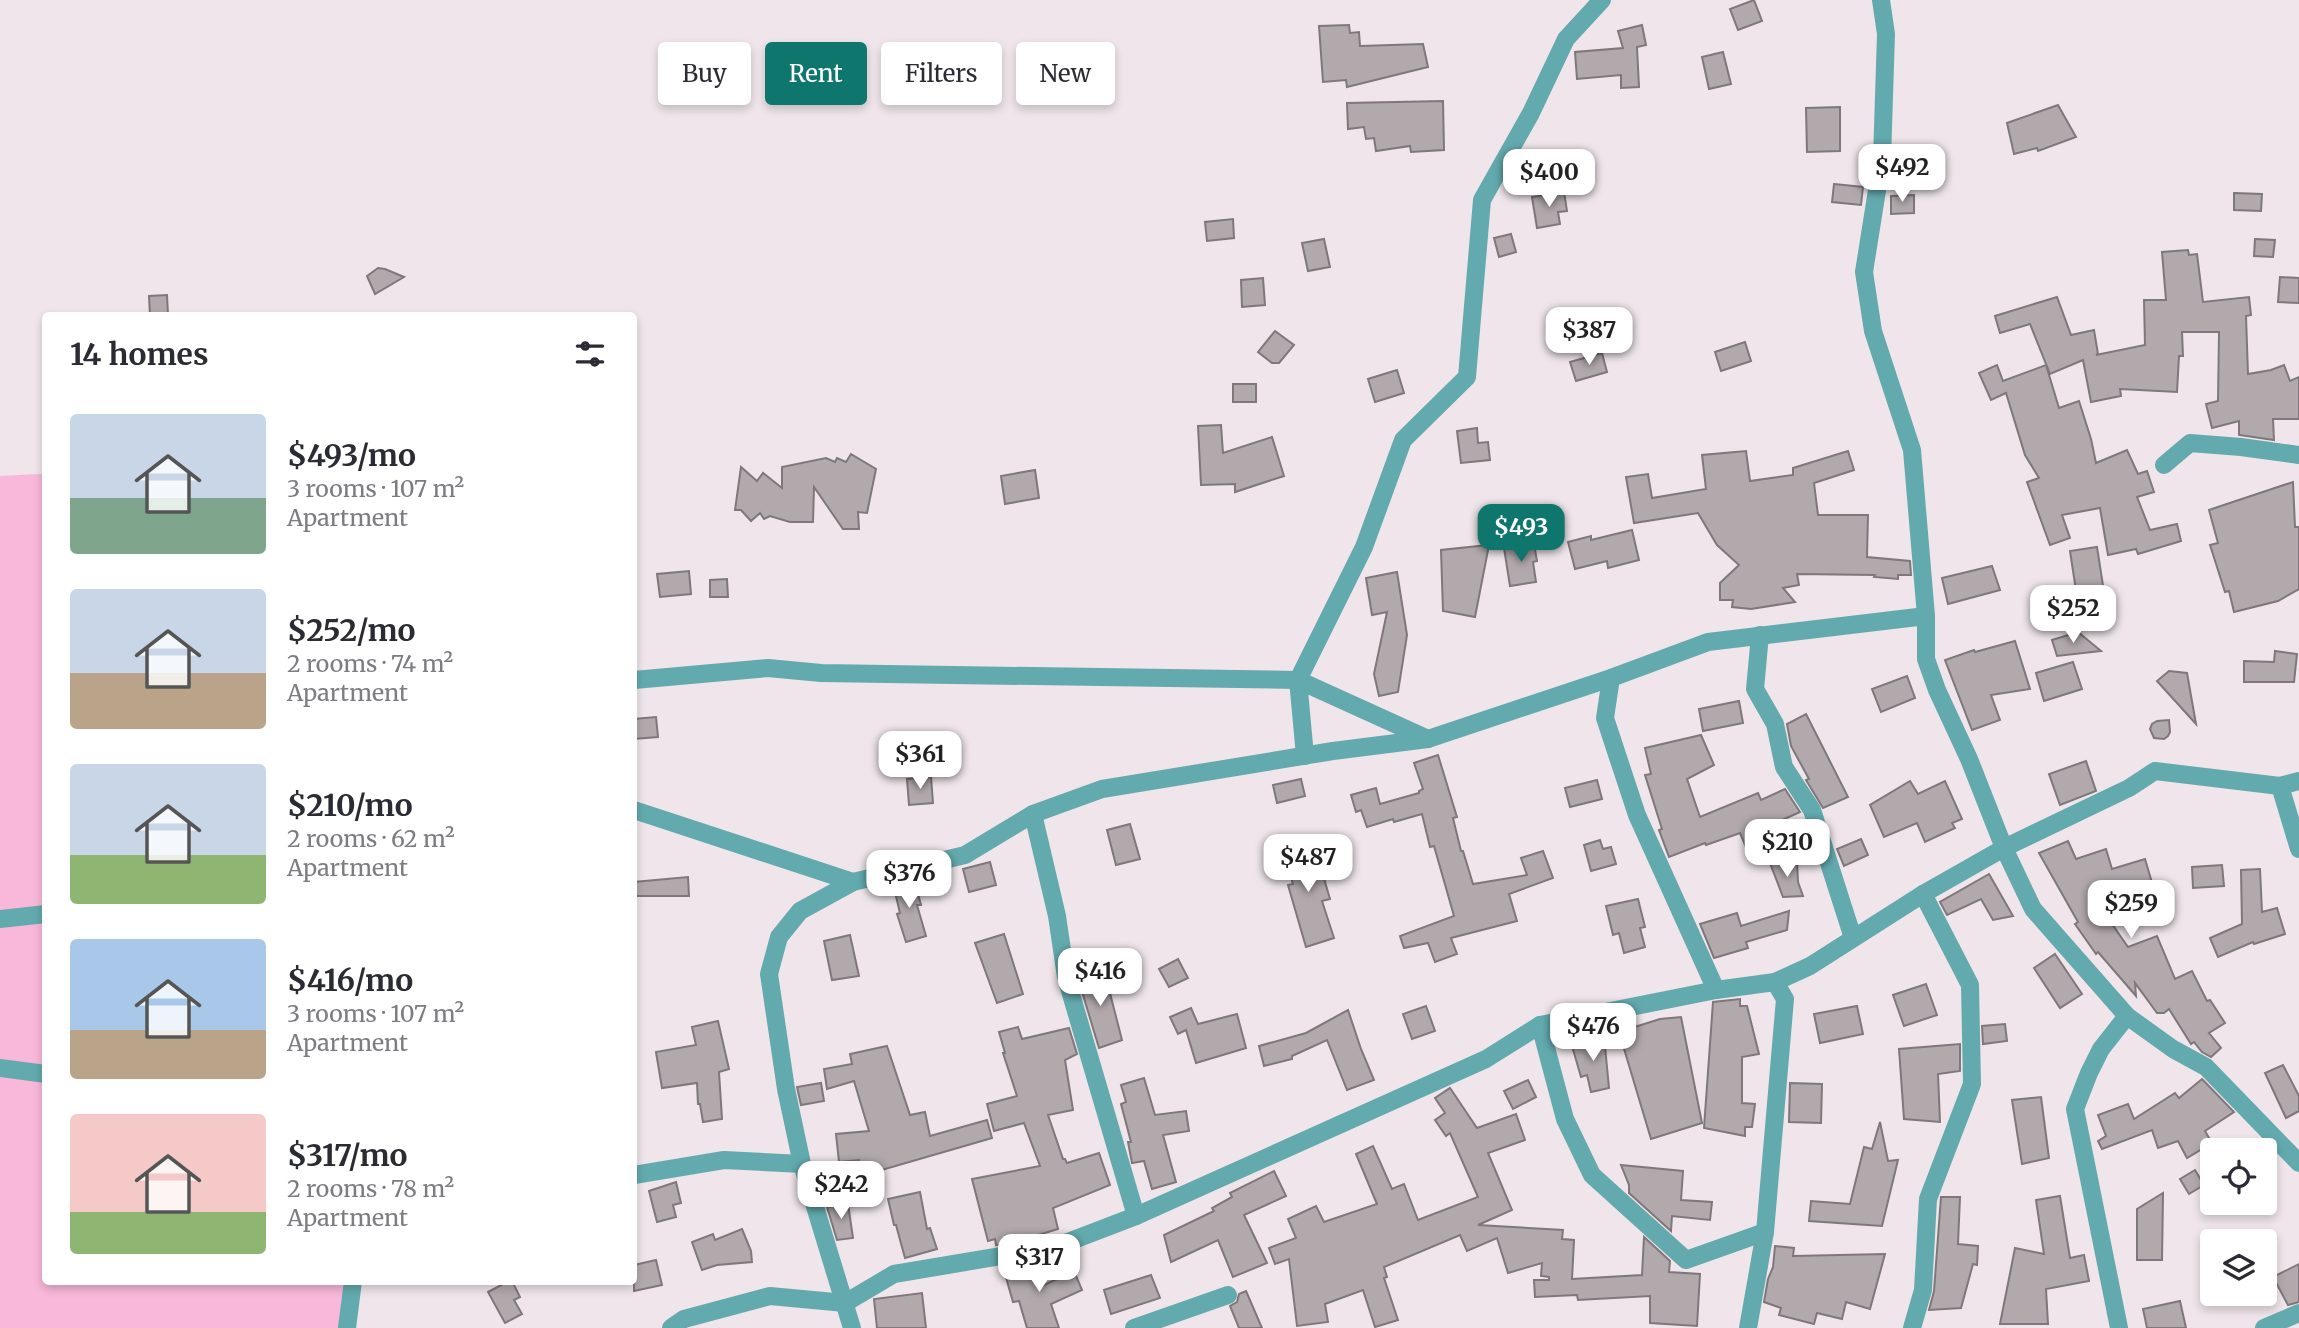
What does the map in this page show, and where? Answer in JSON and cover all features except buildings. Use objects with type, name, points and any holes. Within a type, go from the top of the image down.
[{"type":"street","points":[[1306,756],[1298,680],[1364,547],[1403,440],[1466,377],[1482,200],[1531,113],[1566,39],[1602,0]]},
{"type":"street","points":[[1881,0],[1886,34],[1882,159],[1864,272],[1873,331],[1912,450],[1926,616],[1926,659],[1937,690],[2033,909],[2127,1016],[2173,1049],[2206,1067],[2299,1163]]},
{"type":"street","points":[[2164,465],[2190,443],[2299,455]]},
{"type":"street","points":[[852,1328],[802,1164],[786,1089],[769,974],[779,937],[800,911],[853,882],[965,855],[1033,814],[1102,789],[1428,739],[1611,678],[1708,642],[1926,616]]},
{"type":"street","points":[[1760,635],[1755,689],[1775,724],[1784,767],[1812,810],[1853,938]]},
{"type":"street","points":[[637,680],[768,668],[835,673],[1298,680],[1428,739]]},
{"type":"street","points":[[1611,678],[1605,718],[1637,815],[1716,990]]},
{"type":"street","points":[[671,1328],[684,1319],[771,1296],[845,1303],[894,1274],[1055,1247],[1136,1216],[1486,1059],[1541,1025],[1716,990],[1775,982],[1810,966],[1923,894],[2004,848],[2129,788],[2155,771],[2280,786],[2299,781]]},
{"type":"street","points":[[2280,786],[2299,849]]},
{"type":"street","points":[[637,811],[853,882]]},
{"type":"street","points":[[1033,814],[1057,916],[1066,977],[1136,1216]]},
{"type":"street","points":[[1912,1328],[1923,1290],[1928,1199],[1972,1084],[1970,985],[1923,894]]},
{"type":"street","points":[[0,919],[42,914]]},
{"type":"street","points":[[1748,1328],[1765,1232],[1784,999],[1775,982]]},
{"type":"street","points":[[2119,1328],[2076,1109],[2101,1049],[2127,1016]]},
{"type":"street","points":[[1541,1025],[1565,1119],[1592,1175],[1686,1260],[1765,1232]]},
{"type":"street","points":[[0,1069],[42,1074]]},
{"type":"street","points":[[637,1174],[724,1160],[802,1164]]},
{"type":"street","points":[[347,1328],[352,1285]]},
{"type":"street","points":[[1134,1328],[1228,1295]]},
{"type":"street","points":[[2264,1328],[2299,1313]]},
{"type":"shaded area","points":[[42,474],[42,1285],[344,1285],[339,1328],[0,1328],[0,476]]}]
